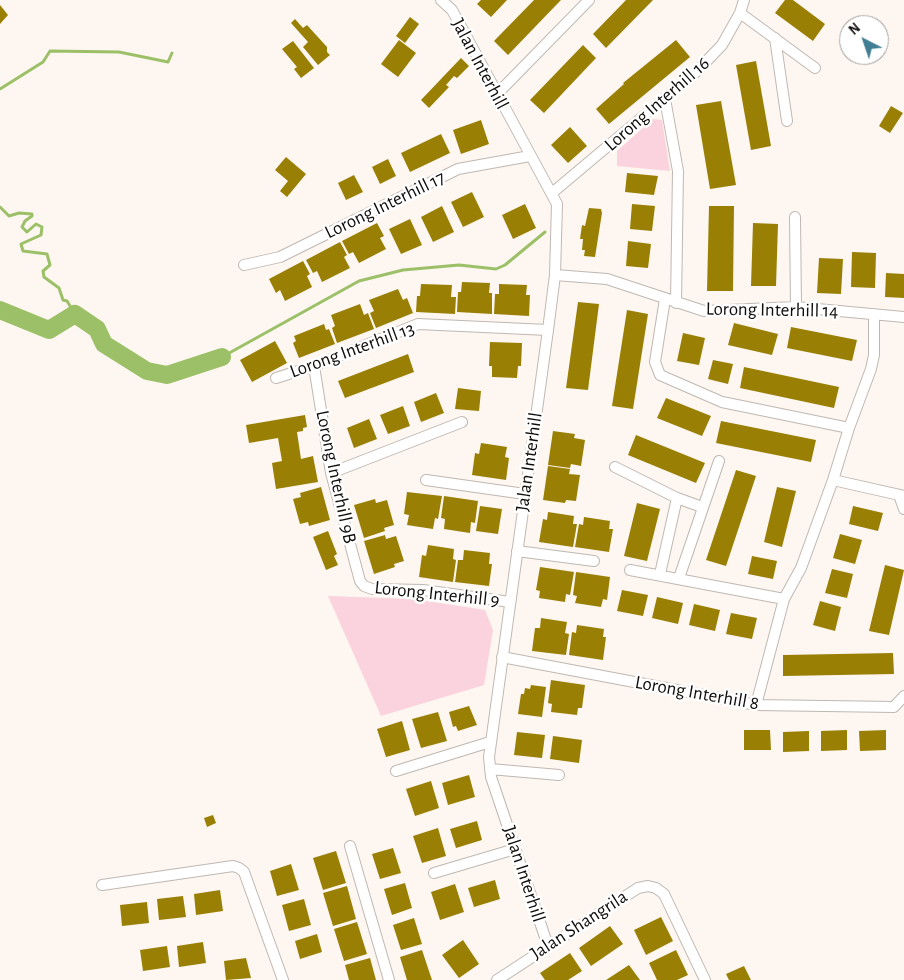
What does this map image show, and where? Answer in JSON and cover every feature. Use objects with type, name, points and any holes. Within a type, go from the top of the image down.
[{"type":"street","name":"Jalan Interhill","points":[[442,0],[452,10],[557,204],[555,274],[490,742],[490,769],[548,946]]},
{"type":"street","points":[[497,94],[589,0]]},
{"type":"street","name":"Lorong Interhill 16","points":[[552,194],[696,72],[722,45],[740,13],[744,0]]},
{"type":"street","points":[[740,13],[815,68]]},
{"type":"street","points":[[774,38],[787,121]]},
{"type":"street","points":[[666,99],[678,171],[671,301],[655,362],[660,375],[722,402],[849,428]]},
{"type":"street","name":"Lorong Interhill 17","points":[[244,265],[280,257],[458,169],[530,156]]},
{"type":"street","points":[[795,217],[796,307]]},
{"type":"street","name":"Lorong Interhill 14","points":[[555,274],[607,279],[704,311],[796,307],[904,316]]},
{"type":"street","points":[[756,705],[784,599],[801,568],[833,480],[849,428],[872,369],[874,314]]},
{"type":"street","name":"Lorong Interhill 13","points":[[276,378],[314,366],[418,324],[548,330]]},
{"type":"street","name":"Lorong Interhill 9B","points":[[314,366],[331,473],[360,581],[364,586]]},
{"type":"street","points":[[331,473],[462,422]]},
{"type":"street","points":[[679,578],[719,461]]},
{"type":"street","points":[[615,467],[677,498],[702,507]]},
{"type":"street","points":[[426,480],[525,494]]},
{"type":"street","points":[[833,480],[902,495],[904,509]]},
{"type":"street","points":[[660,574],[677,498]]},
{"type":"street","points":[[517,551],[594,561]]},
{"type":"street","points":[[630,570],[660,574],[784,599]]},
{"type":"street","name":"Lorong Interhill 9","points":[[364,586],[372,589],[423,590],[510,602]]},
{"type":"street","name":"Lorong Interhill 8","points":[[502,657],[756,705],[894,708],[904,696]]},
{"type":"street","points":[[396,771],[490,742]]},
{"type":"street","points":[[490,769],[559,775]]},
{"type":"street","points":[[350,846],[389,980]]},
{"type":"street","points":[[434,874],[515,849]]},
{"type":"street","points":[[102,885],[233,866],[240,868],[244,872],[282,980]]},
{"type":"street","name":"Jalan Shangrila","points":[[496,980],[638,888],[648,886],[656,888],[664,894],[706,980]]},
{"type":"shaded area","points":[[653,119],[662,120],[670,171],[617,166],[617,151]]},
{"type":"shaded area","points":[[328,596],[414,599],[485,610],[493,630],[484,685],[381,716]]},
{"type":"building","points":[[481,0],[507,0],[491,17],[477,4]]},
{"type":"building","points":[[534,0],[561,0],[508,55],[494,41]]},
{"type":"building","points":[[626,0],[653,0],[606,48],[593,34]]},
{"type":"building","points":[[785,0],[793,0],[825,24],[813,41],[775,13]]},
{"type":"building","points":[[0,5],[8,15],[0,24]]},
{"type":"building","points":[[410,17],[419,24],[405,43],[396,36]]},
{"type":"building","points":[[295,19],[303,28],[307,25],[327,47],[327,52],[330,55],[318,65],[303,47],[308,42],[291,23]]},
{"type":"building","points":[[399,40],[416,53],[398,77],[381,64]]},
{"type":"building","points":[[676,40],[690,57],[609,124],[596,109],[623,83]]},
{"type":"building","points":[[293,41],[314,68],[301,78],[294,69],[297,67],[282,49]]},
{"type":"building","points":[[583,45],[596,58],[544,113],[530,100]]},
{"type":"building","points":[[461,58],[469,66],[457,78],[454,76],[446,85],[449,87],[429,108],[421,100]]},
{"type":"building","points":[[756,61],[771,146],[751,150],[736,65]]},
{"type":"building","points":[[721,101],[736,185],[710,189],[696,105]]},
{"type":"building","points":[[891,106],[903,113],[890,133],[879,126]]},
{"type":"building","points":[[481,120],[489,144],[461,154],[453,130]]},
{"type":"building","points":[[570,127],[587,146],[568,163],[551,145]]},
{"type":"building","points":[[441,134],[450,153],[410,172],[401,153]]},
{"type":"building","points":[[286,157],[306,174],[287,197],[280,191],[288,181],[275,170]]},
{"type":"building","points":[[388,159],[396,176],[380,184],[372,167]]},
{"type":"building","points":[[627,173],[658,176],[654,195],[625,192]]},
{"type":"building","points":[[354,175],[363,192],[346,200],[338,183]]},
{"type":"building","points":[[472,192],[484,217],[463,227],[451,202]]},
{"type":"building","points":[[525,204],[536,228],[513,239],[502,215]]},
{"type":"building","points":[[632,204],[655,206],[652,231],[630,229]]},
{"type":"building","points":[[442,206],[454,232],[433,242],[421,217]]},
{"type":"building","points":[[709,206],[734,206],[733,291],[707,291]]},
{"type":"building","points":[[589,208],[601,209],[602,213],[595,257],[584,256],[585,250],[582,250],[583,239],[580,239],[582,225],[585,226]]},
{"type":"building","points":[[410,219],[422,245],[401,254],[389,229]]},
{"type":"building","points":[[377,223],[384,236],[380,238],[386,249],[359,263],[353,252],[349,254],[342,241]]},
{"type":"building","points":[[753,223],[778,224],[776,286],[751,286]]},
{"type":"building","points":[[628,241],[651,244],[648,268],[626,266]]},
{"type":"building","points":[[340,242],[347,255],[344,257],[350,268],[322,282],[317,271],[313,273],[306,260]]},
{"type":"building","points":[[852,252],[876,253],[875,288],[851,287]]},
{"type":"building","points":[[819,258],[843,259],[841,294],[817,293]]},
{"type":"building","points":[[303,261],[310,274],[307,276],[312,287],[285,301],[280,290],[276,293],[269,279]]},
{"type":"building","points":[[886,273],[904,274],[904,298],[885,297]]},
{"type":"building","points":[[462,282],[490,283],[489,293],[492,293],[492,314],[457,312],[458,292],[461,292]]},
{"type":"building","points":[[421,284],[452,285],[451,297],[456,297],[455,314],[416,312],[417,296],[420,296]]},
{"type":"building","points":[[499,284],[527,285],[526,295],[530,295],[529,316],[494,314],[495,294],[499,294]]},
{"type":"building","points":[[398,289],[403,300],[407,298],[413,313],[376,328],[370,313],[374,311],[369,300]]},
{"type":"building","points":[[578,302],[599,304],[588,390],[566,388]]},
{"type":"building","points":[[360,304],[364,315],[368,313],[374,329],[337,343],[332,328],[335,326],[331,315]]},
{"type":"building","points":[[627,310],[648,314],[633,409],[612,406]]},
{"type":"building","points":[[734,323],[778,334],[772,355],[728,345]]},
{"type":"building","points":[[324,324],[326,330],[329,329],[335,344],[299,358],[293,343],[296,341],[294,336]]},
{"type":"building","points":[[791,327],[857,340],[852,361],[787,348]]},
{"type":"building","points":[[683,333],[705,338],[699,365],[677,361]]},
{"type":"building","points":[[275,341],[287,363],[252,382],[240,360]]},
{"type":"building","points":[[490,342],[522,343],[521,366],[518,366],[517,378],[492,377],[492,366],[489,366]]},
{"type":"building","points":[[408,354],[414,372],[345,398],[338,381]]},
{"type":"building","points":[[713,360],[733,364],[728,384],[708,379]]},
{"type":"building","points":[[744,367],[839,387],[834,408],[740,388]]},
{"type":"building","points":[[458,388],[481,391],[479,411],[455,409]]},
{"type":"building","points":[[436,393],[444,413],[421,422],[414,402]]},
{"type":"building","points":[[666,398],[711,416],[702,436],[657,418]]},
{"type":"building","points":[[403,406],[410,426],[388,434],[380,415]]},
{"type":"building","points":[[305,415],[307,427],[303,428],[303,431],[297,432],[301,459],[313,456],[318,482],[276,489],[272,463],[282,461],[278,438],[249,443],[246,425]]},
{"type":"building","points":[[369,419],[377,439],[354,448],[347,428]]},
{"type":"building","points":[[721,421],[816,440],[811,462],[716,443]]},
{"type":"building","points":[[553,431],[575,434],[574,438],[585,440],[581,466],[571,464],[570,468],[548,465]]},
{"type":"building","points":[[636,435],[705,463],[696,483],[628,455]]},
{"type":"building","points":[[481,443],[507,447],[505,457],[509,458],[506,480],[472,475],[475,453],[479,454]]},
{"type":"building","points":[[548,466],[570,469],[569,474],[580,475],[576,501],[566,500],[565,503],[543,500]]},
{"type":"building","points":[[736,470],[756,476],[726,566],[706,560]]},
{"type":"building","points":[[321,487],[330,520],[309,526],[308,522],[300,524],[293,499],[301,497],[300,493]]},
{"type":"building","points":[[777,487],[796,491],[782,547],[764,542]]},
{"type":"building","points":[[407,492],[442,496],[438,519],[435,518],[433,529],[407,525],[409,515],[404,514]]},
{"type":"building","points":[[444,496],[478,501],[475,523],[471,522],[470,533],[444,529],[445,519],[441,518]]},
{"type":"building","points":[[375,499],[376,503],[387,500],[394,525],[384,528],[385,531],[364,538],[354,505]]},
{"type":"building","points":[[637,503],[660,509],[647,561],[624,556]]},
{"type":"building","points":[[480,506],[502,509],[498,534],[476,531]]},
{"type":"building","points":[[853,506],[883,513],[878,531],[849,524]]},
{"type":"building","points":[[548,512],[574,516],[573,524],[577,524],[573,547],[539,542],[543,519],[547,520]]},
{"type":"building","points":[[584,517],[610,521],[609,529],[613,529],[609,552],[575,547],[579,524],[583,525]]},
{"type":"building","points":[[328,531],[337,554],[334,556],[338,565],[326,570],[313,537]]},
{"type":"building","points":[[840,534],[862,540],[855,564],[833,558]]},
{"type":"building","points":[[385,535],[386,539],[396,536],[404,561],[394,564],[395,567],[374,574],[364,541]]},
{"type":"building","points":[[428,545],[454,549],[453,559],[456,560],[453,582],[419,577],[422,555],[426,556]]},
{"type":"building","points":[[464,550],[490,553],[489,564],[492,564],[489,586],[455,582],[458,560],[463,560]]},
{"type":"building","points":[[752,556],[777,561],[773,579],[748,574]]},
{"type":"building","points":[[885,565],[904,570],[889,635],[869,631]]},
{"type":"building","points":[[540,567],[574,572],[570,595],[566,594],[565,602],[539,598],[540,591],[536,590]]},
{"type":"building","points":[[832,569],[853,574],[847,598],[825,593]]},
{"type":"building","points":[[576,572],[610,577],[607,600],[603,599],[601,607],[575,603],[577,596],[573,595]]},
{"type":"building","points":[[622,590],[648,595],[643,616],[617,611]]},
{"type":"building","points":[[657,597],[683,603],[678,624],[652,618]]},
{"type":"building","points":[[820,601],[841,607],[835,631],[813,625]]},
{"type":"building","points":[[694,604],[720,610],[715,631],[689,625]]},
{"type":"building","points":[[731,613],[757,618],[752,639],[726,634]]},
{"type":"building","points":[[541,618],[567,622],[565,633],[569,634],[566,655],[532,651],[535,628],[540,628]]},
{"type":"building","points":[[577,625],[604,629],[603,637],[606,637],[603,660],[569,655],[572,632],[576,633]]},
{"type":"building","points":[[893,653],[894,674],[783,676],[783,655]]},
{"type":"building","points":[[551,680],[585,685],[582,708],[578,708],[577,715],[551,712],[552,704],[548,703]]},
{"type":"building","points":[[531,685],[546,687],[542,717],[518,714],[521,694],[524,694],[525,688],[530,689]]},
{"type":"building","points":[[469,706],[477,725],[458,731],[456,726],[453,727],[449,712]]},
{"type":"building","points":[[438,712],[447,741],[421,748],[412,719]]},
{"type":"building","points":[[402,721],[410,750],[386,757],[377,729]]},
{"type":"building","points":[[744,730],[770,730],[771,750],[744,750]]},
{"type":"building","points":[[847,730],[847,750],[821,751],[821,731]]},
{"type":"building","points":[[886,730],[886,750],[860,751],[859,731]]},
{"type":"building","points":[[809,731],[809,751],[783,752],[783,732]]},
{"type":"building","points":[[517,732],[545,735],[542,758],[514,755]]},
{"type":"building","points":[[553,736],[582,740],[579,763],[550,759]]},
{"type":"building","points":[[469,775],[475,797],[448,805],[442,783]]},
{"type":"building","points":[[431,781],[439,808],[415,816],[406,789]]},
{"type":"building","points":[[213,815],[216,823],[207,827],[204,818]]},
{"type":"building","points":[[477,821],[482,840],[456,848],[450,829]]},
{"type":"building","points":[[438,828],[446,856],[422,863],[413,836]]},
{"type":"building","points":[[393,848],[401,873],[380,879],[372,854]]},
{"type":"building","points":[[336,851],[346,883],[323,890],[313,858]]},
{"type":"building","points":[[291,864],[299,890],[277,896],[270,871]]},
{"type":"building","points":[[495,880],[500,899],[474,907],[468,888]]},
{"type":"building","points":[[405,883],[412,908],[392,915],[384,889]]},
{"type":"building","points":[[455,884],[464,912],[440,920],[431,892]]},
{"type":"building","points":[[347,886],[356,919],[333,926],[323,893]]},
{"type":"building","points":[[220,890],[223,911],[196,915],[194,894]]},
{"type":"building","points":[[183,896],[186,917],[159,920],[157,899]]},
{"type":"building","points":[[304,899],[311,925],[289,931],[282,905]]},
{"type":"building","points":[[147,902],[149,923],[122,926],[120,905]]},
{"type":"building","points":[[661,917],[673,941],[646,955],[634,930]]},
{"type":"building","points":[[414,918],[422,944],[401,950],[393,925]]},
{"type":"building","points":[[357,922],[367,954],[344,961],[334,929]]},
{"type":"building","points":[[610,926],[623,944],[591,966],[579,948]]},
{"type":"building","points":[[317,934],[322,952],[300,959],[295,941]]},
{"type":"building","points":[[463,940],[479,964],[459,978],[442,955]]},
{"type":"building","points":[[203,942],[206,963],[179,967],[177,946]]},
{"type":"building","points":[[167,946],[170,967],[143,971],[140,950]]},
{"type":"building","points":[[422,950],[432,980],[407,980],[400,957]]},
{"type":"building","points":[[676,950],[688,975],[677,980],[657,980],[649,963]]},
{"type":"building","points":[[570,953],[582,971],[568,980],[545,980],[540,973]]},
{"type":"building","points":[[246,958],[251,978],[226,980],[224,961]]},
{"type":"building","points":[[370,958],[376,980],[349,980],[345,965]]},
{"type":"building","points":[[629,965],[640,980],[606,980]]},
{"type":"building","points":[[744,966],[751,980],[729,980],[726,974]]},
{"type":"waterway","points":[[0,89],[43,62],[50,51],[119,52],[168,62],[172,53]]},
{"type":"waterway","points":[[0,207],[9,216],[19,213],[32,214],[22,227],[27,232],[36,224],[42,227],[41,235],[21,244],[23,251],[47,254],[50,265],[43,271],[44,277],[59,288],[63,300],[67,301],[75,314]]},
{"type":"waterway","points":[[222,357],[359,281],[403,270],[459,265],[496,269],[505,265],[545,232]]},
{"type":"waterway","points":[[0,310],[49,330],[75,314],[97,329],[104,344],[147,371],[167,375],[222,357]]}]
